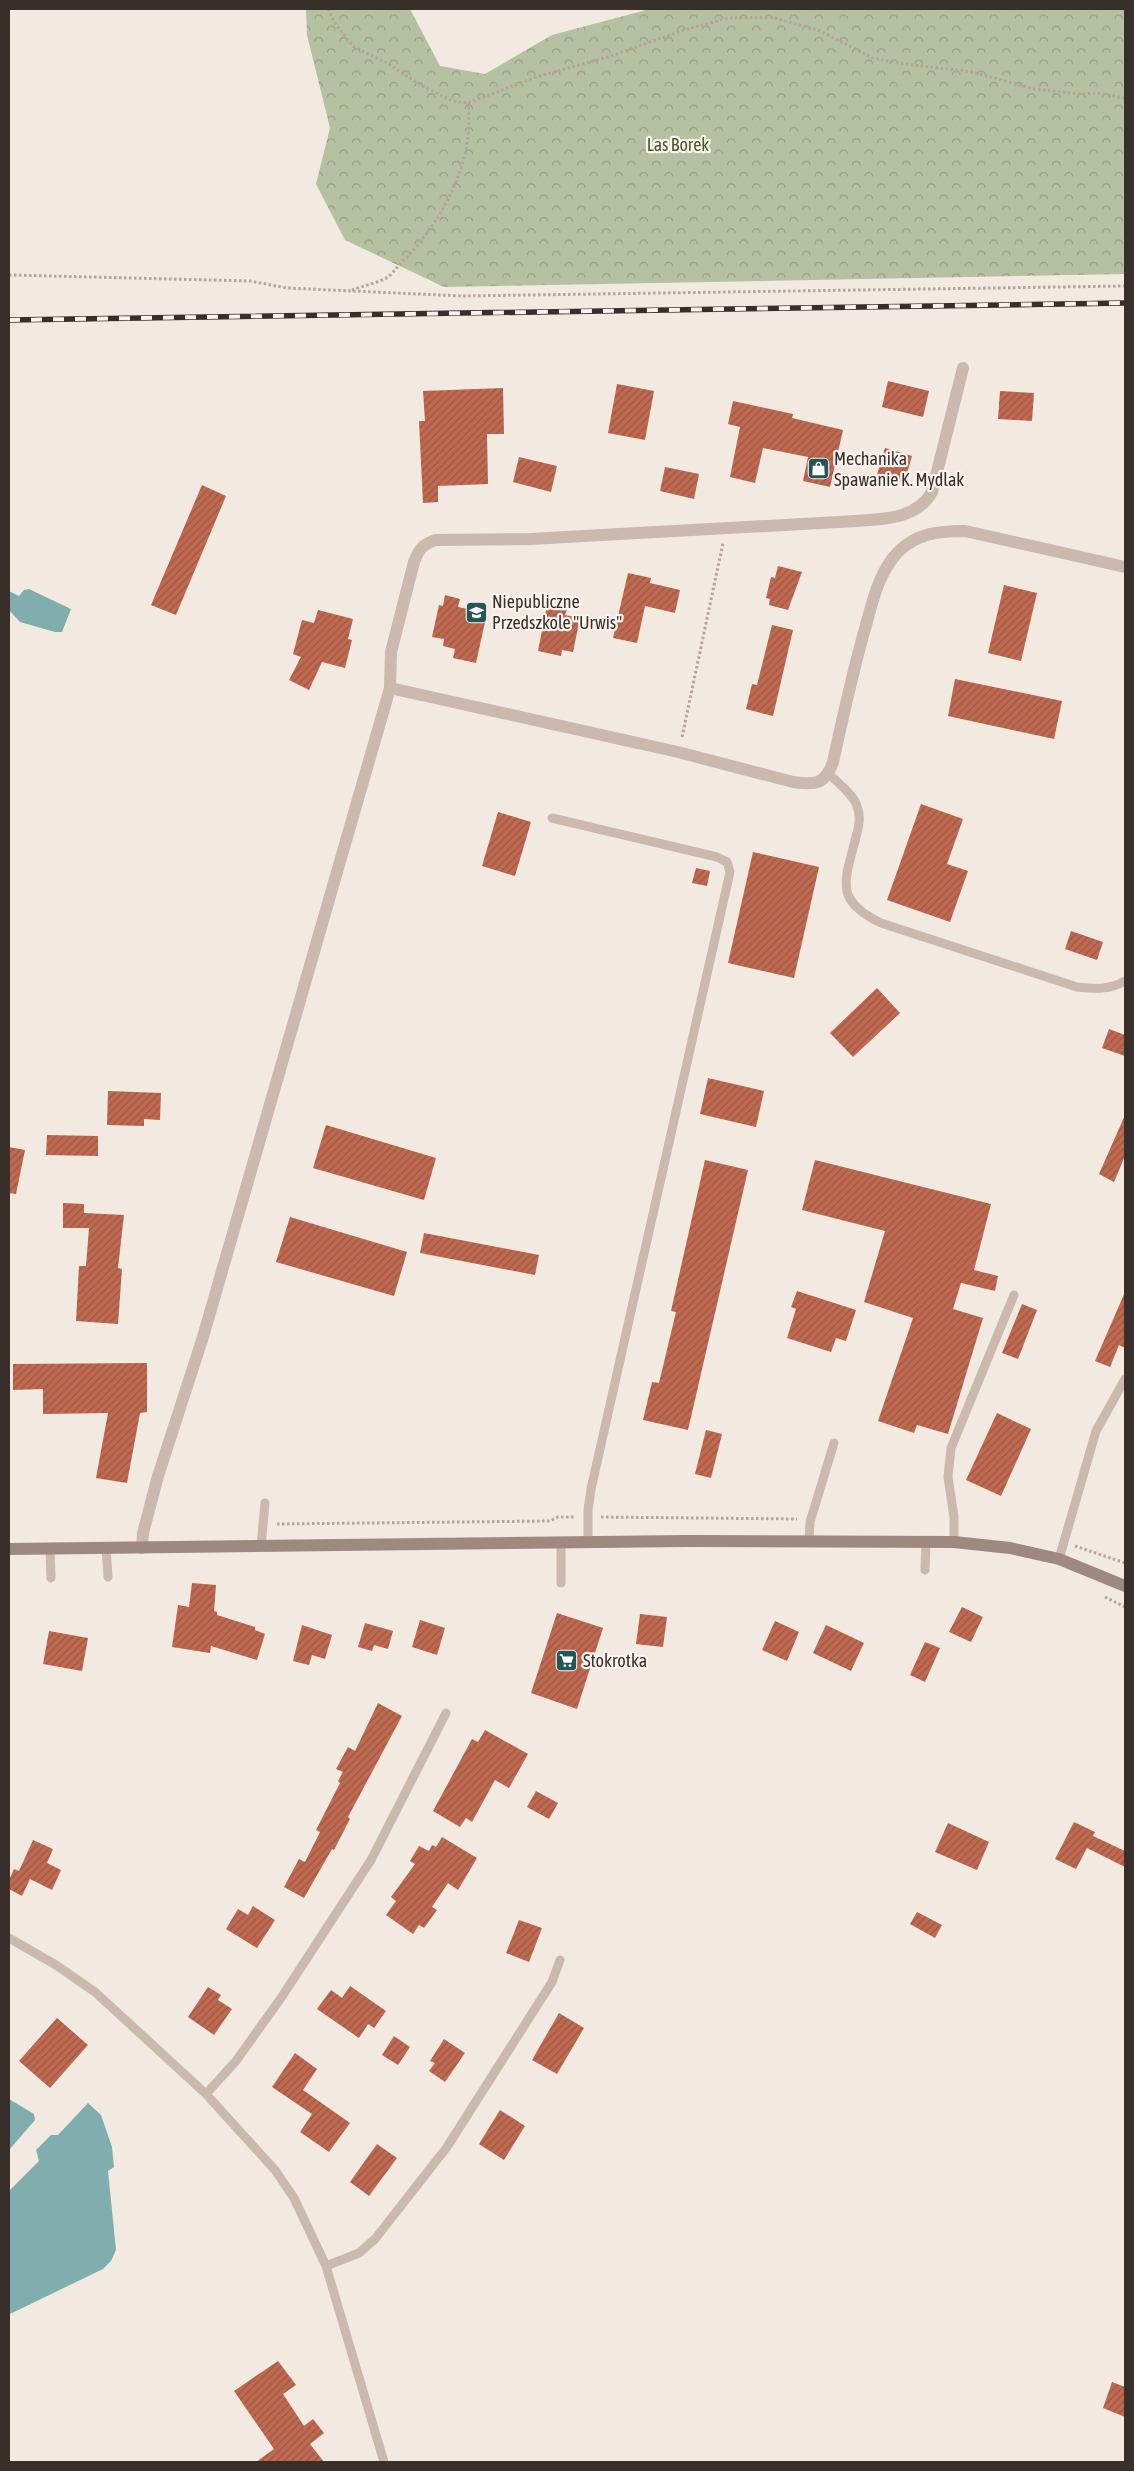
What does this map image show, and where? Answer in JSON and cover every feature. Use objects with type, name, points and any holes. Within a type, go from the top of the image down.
[{"type":"main road","points":[[9,1549],[926,1541],[1010,1548],[1059,1560],[1125,1586]]},
{"type":"street","points":[[142,1548],[143,1533],[158,1476],[203,1338],[390,688],[389,671],[393,643],[418,550],[426,543],[436,540],[530,539],[882,519],[905,514],[925,504],[932,492],[963,368]]},
{"type":"street","points":[[390,688],[678,752],[793,782],[810,784],[820,781],[829,774],[852,671],[876,590],[887,566],[898,552],[912,541],[925,534],[964,530],[1125,567]]},
{"type":"lane","points":[[829,774],[856,804],[860,816],[847,873],[846,890],[852,904],[865,915],[881,923],[1077,987],[1097,990],[1125,981]]},
{"type":"lane","points":[[552,818],[718,856],[727,862],[730,872],[592,1489],[588,1510],[588,1543]]},
{"type":"lane","points":[[954,1542],[954,1518],[948,1477],[951,1448],[1014,1295]]},
{"type":"lane","points":[[1059,1560],[1096,1431],[1125,1379]]},
{"type":"lane","points":[[809,1541],[810,1522],[834,1443]]},
{"type":"lane","points":[[261,1546],[265,1504]]},
{"type":"lane","points":[[925,1570],[926,1541]]},
{"type":"lane","points":[[561,1543],[561,1583]]},
{"type":"lane","points":[[50,1548],[51,1578]]},
{"type":"lane","points":[[106,1548],[108,1577]]},
{"type":"lane","points":[[206,2094],[236,2061],[276,2006],[371,1860],[446,1713]]},
{"type":"lane","points":[[9,1938],[77,1978],[206,2094],[275,2170],[294,2198],[326,2266],[384,2462]]},
{"type":"lane","points":[[326,2266],[359,2253],[375,2239],[447,2147],[552,1982],[560,1960]]},
{"type":"path","points":[[328,9],[354,47],[387,63],[422,86],[453,101],[468,103],[536,77],[611,56],[684,30],[729,18],[771,17],[818,30],[873,58],[905,64],[973,72],[1034,89],[1080,94],[1098,93],[1125,98]]},
{"type":"path","points":[[349,290],[388,277],[426,237],[440,216],[463,159],[470,113],[468,103]]},
{"type":"path","points":[[9,275],[250,281],[287,288],[462,296],[1125,286]]},
{"type":"path","points":[[678,752],[726,528]]},
{"type":"green space","name":"Las Borek","points":[[306,9],[410,9],[440,66],[485,74],[552,35],[650,9],[1125,9],[1125,274],[444,287],[345,240],[316,184],[330,128],[307,35]]},
{"type":"water","points":[[29,589],[71,609],[62,632],[55,632],[20,622],[9,610],[9,591],[19,596],[24,590]]},
{"type":"water","points":[[9,2099],[34,2114],[35,2120],[9,2150]]},
{"type":"water","points":[[88,2103],[101,2115],[112,2147],[114,2167],[108,2171],[116,2250],[111,2261],[103,2269],[10,2314],[9,2321],[9,2191],[39,2161],[36,2150],[51,2135],[58,2135]]},
{"type":"building","points":[[888,381],[929,391],[923,417],[882,407]]},
{"type":"building","points":[[617,384],[654,391],[645,440],[608,433]]},
{"type":"building","points":[[503,388],[504,434],[487,434],[488,484],[438,486],[438,502],[423,503],[419,421],[425,421],[423,391]]},
{"type":"building","points":[[1000,391],[1034,393],[1032,421],[998,419]]},
{"type":"building","points":[[733,401],[793,414],[792,418],[843,430],[830,487],[803,481],[808,457],[763,448],[755,483],[730,477],[740,427],[728,424]]},
{"type":"building","points":[[885,448],[912,456],[904,484],[877,475]]},
{"type":"building","points":[[519,457],[557,466],[551,492],[513,482]]},
{"type":"building","points":[[665,467],[699,474],[694,499],[660,491]]},
{"type":"building","points":[[202,485],[226,496],[176,615],[151,605]]},
{"type":"building","points":[[778,566],[802,572],[788,610],[769,605],[770,599],[766,598],[771,577],[775,578]]},
{"type":"building","points":[[628,573],[651,578],[650,583],[680,590],[675,613],[645,606],[637,643],[613,638]]},
{"type":"building","points":[[1004,585],[1037,593],[1021,661],[988,653]]},
{"type":"building","points":[[445,595],[460,599],[458,607],[487,613],[476,663],[453,658],[455,649],[443,646],[444,639],[432,637],[439,605],[443,606]]},
{"type":"building","points":[[547,605],[567,609],[565,615],[580,618],[573,652],[562,650],[561,656],[538,651]]},
{"type":"building","points":[[318,610],[353,619],[348,639],[352,640],[345,668],[322,662],[309,690],[289,680],[301,657],[293,654],[302,620],[314,623]]},
{"type":"building","points":[[772,625],[793,630],[773,716],[746,709],[752,684],[757,685]]},
{"type":"building","points":[[955,679],[1062,701],[1054,739],[948,716]]},
{"type":"building","points":[[921,804],[963,819],[947,864],[968,871],[950,922],[887,900]]},
{"type":"building","points":[[498,812],[531,822],[515,876],[482,866]]},
{"type":"building","points":[[753,852],[819,867],[794,978],[728,963]]},
{"type":"building","points":[[696,868],[710,871],[707,886],[692,883]]},
{"type":"building","points":[[1071,931],[1103,942],[1097,960],[1065,949]]},
{"type":"building","points":[[877,988],[900,1013],[853,1057],[830,1033]]},
{"type":"building","points":[[1109,1029],[1125,1035],[1125,1056],[1102,1048]]},
{"type":"building","points":[[708,1078],[764,1091],[756,1127],[700,1114]]},
{"type":"building","points":[[108,1091],[161,1093],[160,1120],[144,1119],[144,1126],[107,1125]]},
{"type":"building","points":[[1125,1115],[1125,1156],[1114,1182],[1099,1174]]},
{"type":"building","points":[[326,1125],[436,1158],[424,1200],[313,1168]]},
{"type":"building","points":[[47,1135],[98,1136],[98,1156],[46,1155]]},
{"type":"building","points":[[9,1147],[25,1150],[16,1194],[9,1193]]},
{"type":"building","points":[[705,1160],[748,1170],[688,1430],[643,1420],[652,1382],[659,1383],[676,1312],[671,1311]]},
{"type":"building","points":[[815,1160],[991,1204],[974,1270],[998,1276],[995,1291],[961,1283],[953,1309],[983,1318],[948,1434],[917,1425],[914,1433],[878,1421],[913,1318],[864,1302],[885,1231],[802,1210]]},
{"type":"building","points":[[63,1203],[84,1204],[84,1213],[124,1215],[118,1268],[122,1269],[118,1324],[76,1321],[79,1266],[86,1266],[89,1228],[63,1228]]},
{"type":"building","points":[[290,1217],[407,1252],[394,1296],[276,1262]]},
{"type":"building","points":[[424,1233],[539,1255],[535,1275],[420,1253]]},
{"type":"building","points":[[797,1291],[856,1310],[846,1341],[836,1338],[831,1352],[787,1338],[796,1309],[791,1307]]},
{"type":"building","points":[[1125,1292],[1125,1348],[1119,1345],[1110,1367],[1095,1361]]},
{"type":"building","points":[[1022,1304],[1037,1310],[1018,1359],[1002,1353]]},
{"type":"building","points":[[147,1363],[147,1412],[140,1413],[127,1483],[96,1478],[108,1413],[43,1414],[43,1389],[13,1390],[13,1364]]},
{"type":"building","points":[[997,1413],[1031,1429],[1001,1496],[966,1480]]},
{"type":"building","points":[[706,1430],[722,1434],[711,1478],[695,1474]]},
{"type":"building","points":[[192,1583],[216,1585],[214,1611],[217,1612],[217,1615],[255,1627],[255,1630],[265,1634],[257,1660],[211,1646],[210,1653],[172,1647],[178,1605],[189,1607]]},
{"type":"building","points":[[962,1607],[983,1617],[971,1642],[949,1632]]},
{"type":"building","name":"Stokrotka","points":[[557,1613],[603,1628],[577,1709],[531,1693]]},
{"type":"building","points":[[640,1614],[667,1617],[663,1647],[636,1644]]},
{"type":"building","points":[[420,1620],[445,1628],[437,1655],[412,1647]]},
{"type":"building","points":[[775,1621],[799,1632],[787,1661],[762,1650]]},
{"type":"building","points":[[365,1623],[393,1631],[388,1649],[374,1645],[372,1651],[358,1647]]},
{"type":"building","points":[[302,1625],[332,1635],[325,1659],[312,1655],[309,1665],[293,1661]]},
{"type":"building","points":[[826,1625],[864,1643],[851,1671],[813,1653]]},
{"type":"building","points":[[49,1631],[88,1638],[82,1671],[43,1664]]},
{"type":"building","points":[[925,1642],[940,1648],[925,1682],[910,1675]]},
{"type":"building","points":[[378,1703],[402,1716],[348,1817],[350,1819],[334,1850],[332,1849],[304,1898],[284,1887],[299,1859],[305,1862],[320,1832],[316,1830],[340,1783],[338,1781],[343,1772],[336,1769],[348,1747],[355,1751]]},
{"type":"building","points":[[485,1730],[528,1754],[509,1788],[495,1780],[472,1822],[466,1818],[460,1827],[433,1811],[472,1739],[478,1742]]},
{"type":"building","points":[[536,1791],[558,1803],[549,1819],[527,1807]]},
{"type":"building","points":[[1074,1822],[1095,1832],[1093,1836],[1125,1851],[1125,1867],[1087,1848],[1076,1869],[1055,1859]]},
{"type":"building","points":[[948,1823],[989,1842],[977,1870],[935,1852]]},
{"type":"building","points":[[442,1837],[477,1858],[458,1890],[448,1883],[432,1907],[437,1910],[424,1928],[419,1925],[413,1934],[386,1915],[396,1901],[391,1897],[415,1864],[410,1861],[419,1846],[429,1851],[432,1845],[436,1847]]},
{"type":"building","points":[[33,1840],[53,1849],[47,1863],[61,1870],[52,1890],[30,1879],[22,1896],[9,1889],[9,1880],[14,1869],[19,1871]]},
{"type":"building","points":[[253,1906],[275,1920],[257,1948],[226,1929],[238,1909],[248,1915]]},
{"type":"building","points":[[917,1912],[942,1925],[935,1938],[910,1924]]},
{"type":"building","points":[[519,1920],[542,1928],[529,1962],[506,1953]]},
{"type":"building","points":[[350,1986],[386,2011],[374,2028],[368,2024],[359,2038],[317,2009],[331,1990],[342,1998]]},
{"type":"building","points":[[208,1987],[221,1995],[218,2000],[232,2009],[214,2035],[188,2017]]},
{"type":"building","points":[[559,2013],[584,2028],[557,2074],[532,2060]]},
{"type":"building","points":[[57,2018],[88,2045],[50,2088],[19,2061]]},
{"type":"building","points":[[394,2036],[410,2047],[398,2065],[382,2055]]},
{"type":"building","points":[[444,2039],[465,2053],[445,2082],[429,2071],[435,2063],[430,2061]]},
{"type":"building","points":[[295,2053],[317,2069],[303,2090],[350,2123],[329,2152],[300,2132],[312,2114],[272,2087]]},
{"type":"building","points":[[500,2110],[525,2126],[504,2160],[479,2144]]},
{"type":"building","points":[[377,2144],[397,2158],[369,2196],[350,2182]]},
{"type":"building","points":[[278,2361],[296,2385],[283,2394],[304,2426],[313,2419],[324,2433],[310,2444],[324,2462],[256,2462],[274,2449],[234,2391]]},
{"type":"building","points":[[1112,2382],[1125,2387],[1125,2417],[1103,2408]]},
{"type":"railway","points":[[9,320],[1125,303]]},
{"type":"place","name":"Mechanika Spawanie K. Mydlak","points":[[818,469]]},
{"type":"place","name":"Niepubliczne Przedszkole \"Urwis\"","points":[[476,612]]},
{"type":"place","name":"Stokrotka","points":[[567,1661]]}]
